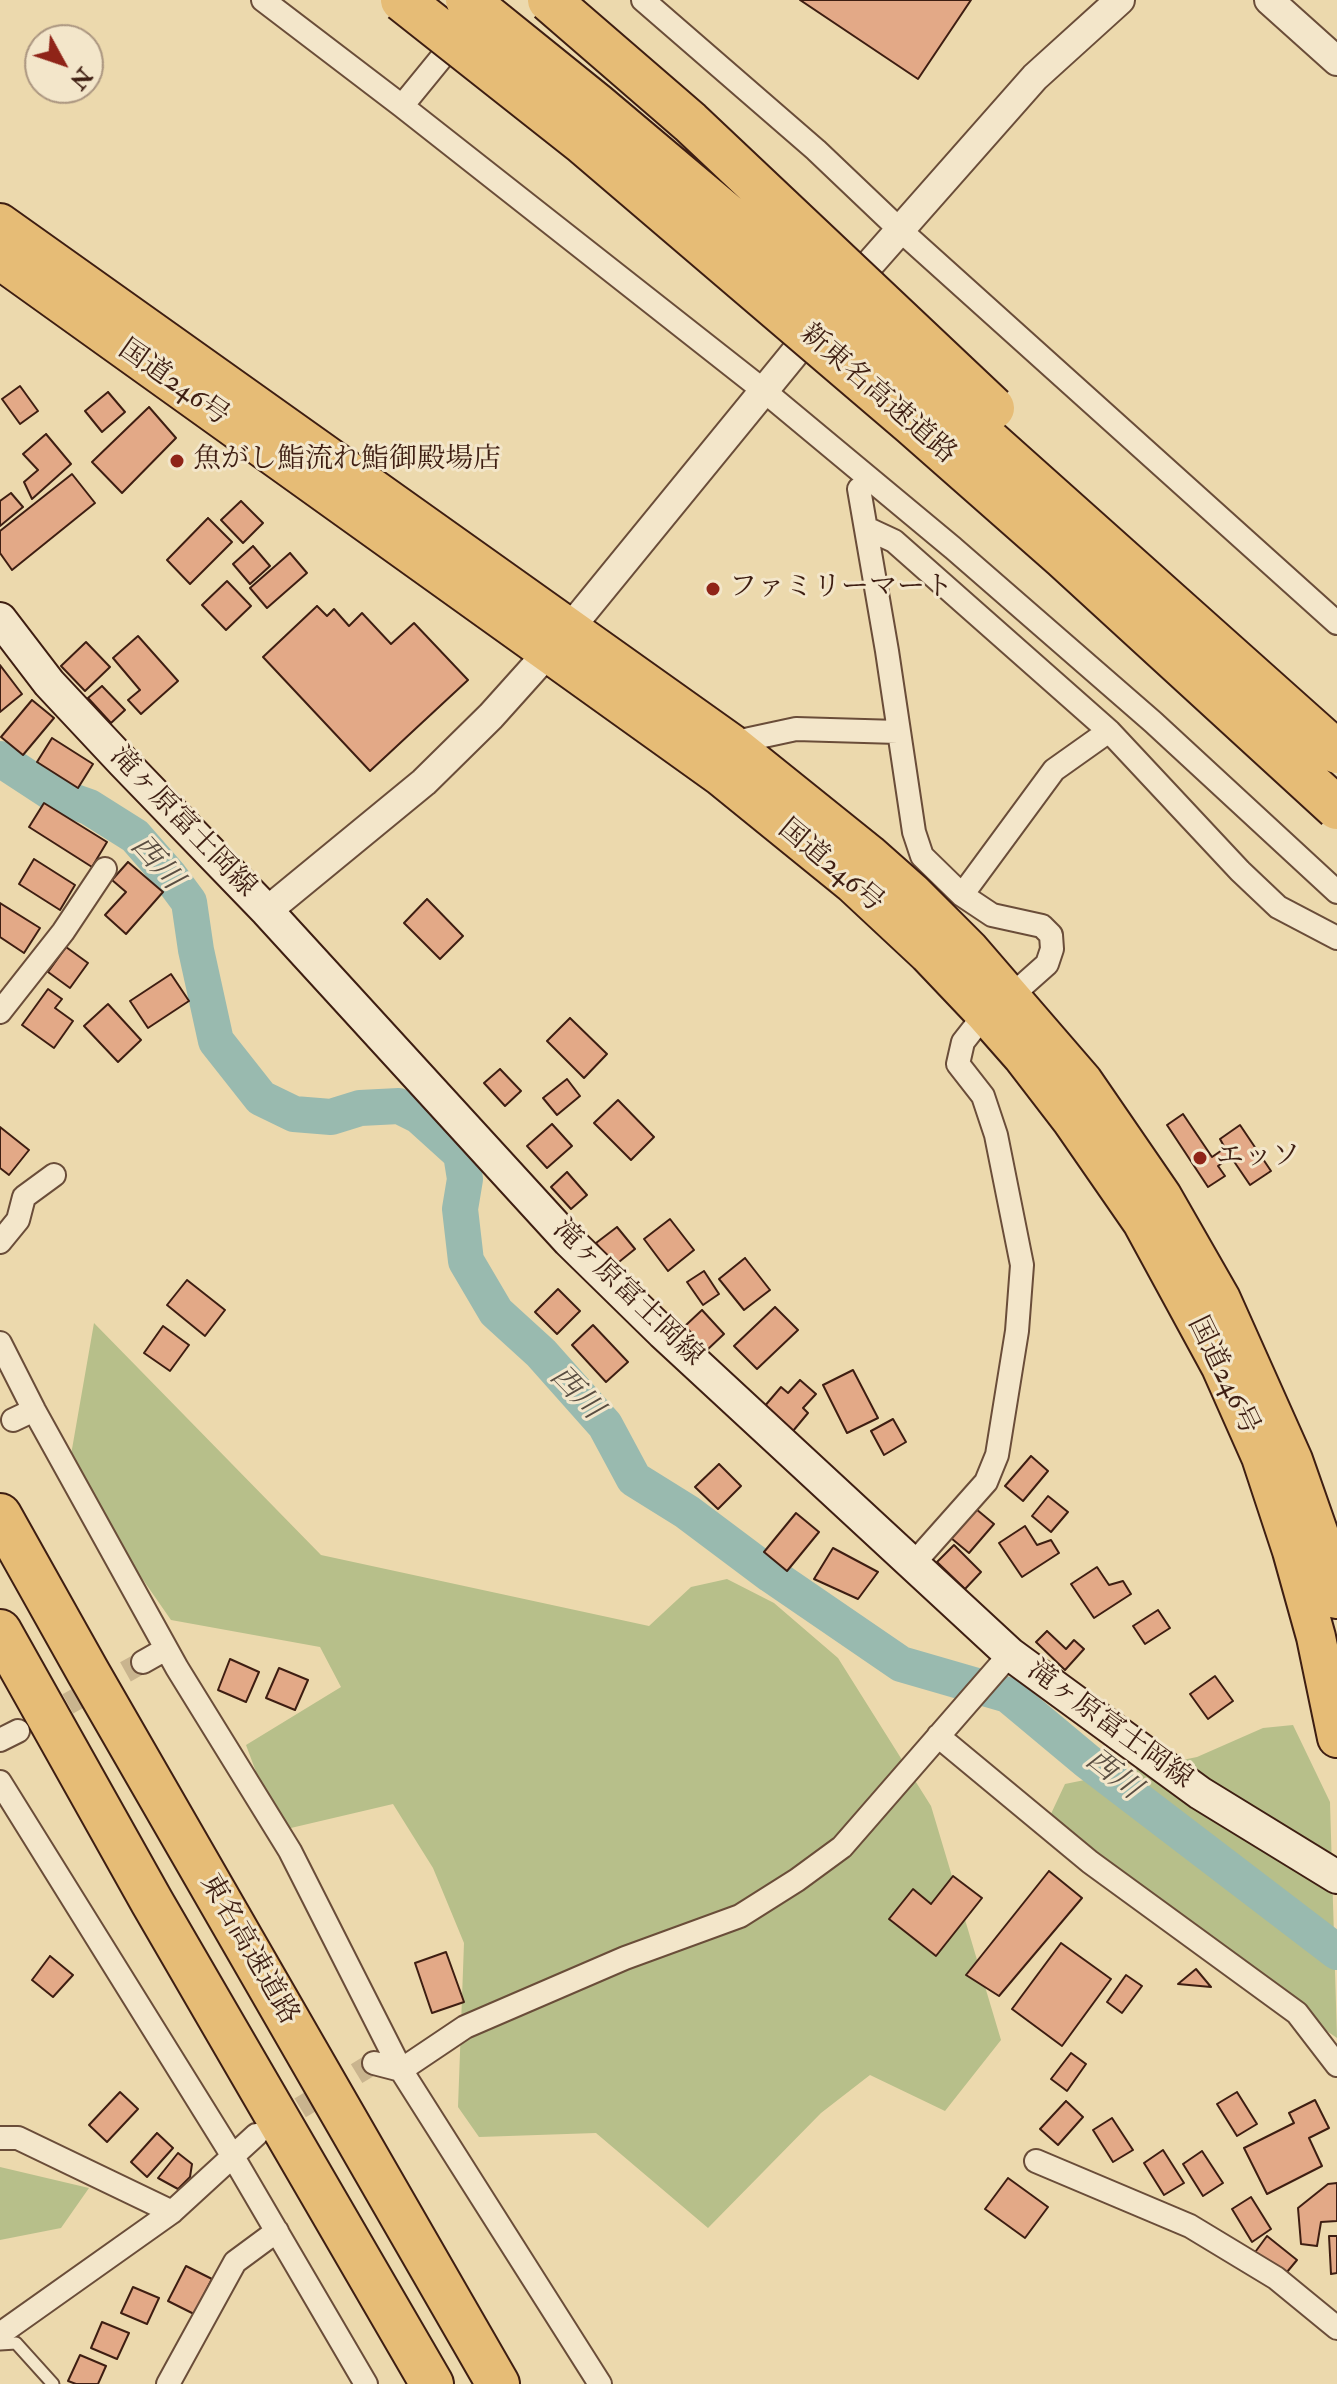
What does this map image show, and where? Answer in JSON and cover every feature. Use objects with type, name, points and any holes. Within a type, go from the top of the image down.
[{"type":"highway","points":[[387,0],[583,143]]},
{"type":"highway","name":"新東名高速道路","points":[[402,0],[583,143],[1005,506],[1337,808]]},
{"type":"highway","name":"新東名高速道路","points":[[467,0],[597,105],[877,341],[1337,752]]},
{"type":"highway","points":[[549,0],[690,122],[877,295],[1337,741]]},
{"type":"highway","name":"国道246号","points":[[0,223],[560,640],[853,884],[928,954],[998,1005],[1083,1081],[1162,1196],[1221,1299],[1293,1460],[1327,1557],[1337,1599]]},
{"type":"highway","name":"国道246号","points":[[0,260],[560,640],[731,743],[902,883],[969,949],[998,1005],[1072,1121],[1142,1222],[1221,1367],[1261,1457],[1292,1551],[1316,1637],[1337,1738]]},
{"type":"highway","name":"東名高速道路","points":[[0,1515],[498,2384]]},
{"type":"highway","points":[[0,1631],[152,1902],[432,2384]]},
{"type":"main road","name":"滝ヶ原富士岡線","points":[[0,619],[60,694],[267,911],[569,1241],[663,1333],[914,1563],[1001,1663],[1200,1793],[1337,1877]]},
{"type":"street","points":[[263,0],[763,390],[1054,635],[1337,892]]},
{"type":"street","points":[[402,106],[488,0]]},
{"type":"street","points":[[643,0],[744,85],[899,229],[1337,623]]},
{"type":"street","points":[[267,911],[424,782],[491,716],[560,640],[763,390],[899,229],[1035,77],[1120,0]]},
{"type":"street","points":[[1269,0],[1337,61]]},
{"type":"street","points":[[859,489],[914,832],[922,856],[962,895],[992,915],[1042,926],[1051,935],[1052,949],[1047,964],[998,1005],[963,1042],[958,1064],[983,1096],[996,1135],[1022,1265],[1017,1331],[997,1455],[986,1482],[914,1563]]},
{"type":"street","points":[[866,528],[894,541],[1109,731],[1240,871],[1278,907],[1337,938]]},
{"type":"street","points":[[731,743],[796,729],[898,732]]},
{"type":"street","points":[[962,895],[1054,770],[1109,731]]},
{"type":"street","points":[[0,1012],[63,932],[105,869]]},
{"type":"street","points":[[0,1242],[18,1220],[24,1197],[54,1175]]},
{"type":"street","points":[[0,1343],[166,1649],[290,1851],[401,2070],[600,2384]]},
{"type":"street","points":[[13,1420],[34,1410]]},
{"type":"street","points":[[143,1662],[166,1649]]},
{"type":"street","points":[[374,2063],[401,2070],[465,2027],[625,1958],[740,1916],[842,1847],[1001,1663]]},
{"type":"street","points":[[942,1731],[1090,1862],[1297,2013],[1337,2065]]},
{"type":"street","points":[[0,1782],[232,2155],[366,2384]]},
{"type":"street","points":[[0,2334],[172,2212],[256,2135]]},
{"type":"street","points":[[0,2138],[18,2138],[172,2212]]},
{"type":"street","points":[[1036,2161],[1190,2226],[1276,2278],[1337,2328]]},
{"type":"street","points":[[168,2384],[235,2262],[277,2231]]},
{"type":"lane","points":[[0,2344],[16,2343],[53,2384]]},
{"type":"green space","points":[[94,1323],[321,1555],[649,1626],[691,1587],[727,1579],[774,1603],[838,1658],[931,1806],[1001,2040],[945,2111],[870,2075],[821,2113],[708,2228],[596,2133],[479,2137],[458,2107],[464,1943],[433,1868],[393,1804],[278,1831],[246,1745],[341,1687],[320,1647],[171,1620],[68,1472]]},
{"type":"green space","points":[[1293,1725],[1330,1802],[1337,2038],[1041,1835],[1065,1784],[1197,1757],[1263,1728]]},
{"type":"green space","points":[[0,2167],[89,2188],[61,2228],[0,2240]]},
{"type":"building","points":[[800,0],[971,0],[918,79]]},
{"type":"building","points":[[20,386],[38,411],[20,424],[2,399]]},
{"type":"building","points":[[108,392],[125,412],[102,432],[85,411]]},
{"type":"building","points":[[149,407],[176,438],[122,493],[92,462]]},
{"type":"building","points":[[46,434],[71,464],[32,499],[24,482],[38,470],[23,454]]},
{"type":"building","points":[[72,474],[95,503],[12,570],[0,553],[0,531]]},
{"type":"building","points":[[11,493],[23,507],[0,526],[0,501]]},
{"type":"building","points":[[241,501],[263,523],[243,543],[221,520]]},
{"type":"building","points":[[208,518],[232,542],[190,584],[167,560]]},
{"type":"building","points":[[253,546],[270,566],[250,584],[233,564]]},
{"type":"building","points":[[290,553],[307,573],[267,608],[250,588]]},
{"type":"building","points":[[227,581],[251,606],[226,630],[202,605]]},
{"type":"building","points":[[317,606],[327,616],[334,609],[349,626],[362,613],[391,644],[414,623],[468,680],[370,771],[263,657]]},
{"type":"building","points":[[138,636],[178,681],[141,714],[128,700],[140,690],[113,658]]},
{"type":"building","points":[[86,642],[110,667],[85,691],[61,666]]},
{"type":"building","points":[[0,665],[22,694],[0,712]]},
{"type":"building","points":[[102,686],[125,710],[111,723],[88,698]]},
{"type":"building","points":[[32,700],[54,718],[23,755],[1,737]]},
{"type":"building","points":[[52,738],[93,764],[78,788],[37,762]]},
{"type":"building","points":[[44,803],[107,842],[92,867],[29,827]]},
{"type":"building","points":[[34,859],[75,885],[60,910],[19,884]]},
{"type":"building","points":[[128,862],[163,892],[126,934],[105,915],[126,892],[112,880]]},
{"type":"building","points":[[427,899],[463,936],[440,959],[404,923]]},
{"type":"building","points":[[0,903],[40,928],[24,953],[0,937]]},
{"type":"building","points":[[66,947],[88,963],[70,988],[48,972]]},
{"type":"building","points":[[171,974],[189,1001],[148,1028],[130,1001]]},
{"type":"building","points":[[48,989],[62,999],[55,1008],[73,1021],[54,1048],[22,1025]]},
{"type":"building","points":[[108,1004],[141,1040],[118,1062],[84,1026]]},
{"type":"building","points":[[570,1018],[607,1054],[584,1078],[547,1041]]},
{"type":"building","points":[[500,1069],[521,1091],[505,1106],[484,1083]]},
{"type":"building","points":[[567,1079],[580,1096],[557,1115],[543,1098]]},
{"type":"building","points":[[618,1100],[654,1137],[631,1160],[594,1123]]},
{"type":"building","points":[[1183,1114],[1212,1157],[1225,1148],[1220,1139],[1240,1125],[1271,1171],[1250,1185],[1231,1157],[1218,1166],[1225,1176],[1208,1187],[1167,1125]]},
{"type":"building","points":[[552,1124],[572,1146],[547,1168],[527,1146]]},
{"type":"building","points":[[0,1127],[29,1150],[9,1175],[0,1168]]},
{"type":"building","points":[[567,1172],[587,1195],[571,1209],[551,1187]]},
{"type":"building","points":[[670,1219],[694,1250],[668,1271],[644,1239]]},
{"type":"building","points":[[617,1227],[635,1249],[614,1266],[596,1243]]},
{"type":"building","points":[[745,1258],[770,1290],[744,1310],[719,1279]]},
{"type":"building","points":[[704,1271],[719,1294],[703,1305],[687,1282]]},
{"type":"building","points":[[187,1280],[225,1310],[205,1336],[167,1305]]},
{"type":"building","points":[[558,1289],[580,1311],[557,1334],[535,1312]]},
{"type":"building","points":[[775,1307],[798,1330],[757,1369],[734,1346]]},
{"type":"building","points":[[702,1310],[724,1334],[707,1350],[685,1326]]},
{"type":"building","points":[[593,1325],[628,1362],[606,1382],[572,1345]]},
{"type":"building","points":[[163,1326],[189,1345],[170,1371],[144,1353]]},
{"type":"building","points":[[853,1370],[878,1418],[847,1433],[823,1385]]},
{"type":"building","points":[[800,1380],[816,1394],[803,1408],[808,1413],[793,1431],[764,1407],[781,1387],[788,1393]]},
{"type":"building","points":[[893,1419],[906,1442],[884,1455],[871,1431]]},
{"type":"building","points":[[1031,1456],[1048,1471],[1023,1501],[1005,1486]]},
{"type":"building","points":[[719,1464],[741,1486],[718,1509],[695,1487]]},
{"type":"building","points":[[1048,1496],[1068,1512],[1051,1532],[1032,1516]]},
{"type":"building","points":[[976,1509],[994,1524],[969,1553],[951,1538]]},
{"type":"building","points":[[796,1513],[819,1532],[787,1571],[764,1552]]},
{"type":"building","points":[[1025,1526],[1037,1545],[1051,1540],[1059,1553],[1022,1577],[999,1543]]},
{"type":"building","points":[[954,1545],[981,1572],[965,1589],[937,1562]]},
{"type":"building","points":[[833,1548],[878,1572],[858,1599],[814,1579]]},
{"type":"building","points":[[1097,1567],[1109,1585],[1123,1581],[1131,1594],[1094,1618],[1071,1584]]},
{"type":"building","points":[[1158,1610],[1170,1628],[1145,1644],[1133,1626]]},
{"type":"building","points":[[1047,1631],[1066,1649],[1074,1640],[1084,1649],[1065,1670],[1036,1642]]},
{"type":"building","points":[[230,1659],[259,1672],[246,1702],[218,1690]]},
{"type":"building","points":[[279,1668],[308,1680],[295,1710],[266,1698]]},
{"type":"building","points":[[1215,1676],[1233,1701],[1208,1719],[1190,1694]]},
{"type":"building","points":[[1049,1871],[1082,1898],[999,1996],[966,1975]]},
{"type":"building","points":[[953,1876],[982,1898],[936,1956],[889,1919],[913,1889],[931,1904]]},
{"type":"building","points":[[1061,1943],[1111,1979],[1062,2046],[1012,2009]]},
{"type":"building","points":[[446,1952],[464,2002],[432,2013],[415,1963]]},
{"type":"building","points":[[50,1956],[73,1975],[53,1997],[32,1980]]},
{"type":"building","points":[[1196,1969],[1211,1987],[1178,1984]]},
{"type":"building","points":[[1126,1975],[1142,1986],[1122,2013],[1107,2002]]},
{"type":"building","points":[[1071,2053],[1086,2064],[1067,2091],[1051,2079]]},
{"type":"building","points":[[120,2092],[138,2109],[107,2142],[89,2125]]},
{"type":"building","points":[[1237,2092],[1257,2124],[1237,2136],[1217,2104]]},
{"type":"building","points":[[1315,2100],[1329,2128],[1309,2138],[1322,2166],[1267,2194],[1244,2148],[1294,2123],[1289,2113]]},
{"type":"building","points":[[1066,2101],[1083,2117],[1058,2145],[1040,2129]]},
{"type":"building","points":[[1112,2118],[1133,2150],[1113,2162],[1093,2130]]},
{"type":"building","points":[[157,2133],[173,2148],[147,2177],[131,2162]]},
{"type":"building","points":[[1163,2150],[1184,2183],[1164,2195],[1144,2163]]},
{"type":"building","points":[[1202,2151],[1223,2183],[1203,2196],[1183,2164]]},
{"type":"building","points":[[178,2153],[192,2164],[190,2177],[178,2189],[158,2178]]},
{"type":"building","points":[[1008,2178],[1048,2207],[1025,2238],[985,2209]]},
{"type":"building","points":[[1337,2183],[1337,2221],[1321,2222],[1317,2246],[1301,2244],[1298,2208],[1328,2184]]},
{"type":"building","points":[[1251,2197],[1271,2229],[1252,2242],[1232,2209]]},
{"type":"building","points":[[1267,2236],[1297,2260],[1282,2278],[1253,2255]]},
{"type":"building","points":[[1329,2236],[1337,2236],[1337,2273],[1331,2274]]},
{"type":"building","points":[[186,2266],[212,2279],[194,2314],[168,2301]]},
{"type":"building","points":[[133,2287],[159,2298],[147,2324],[121,2313]]},
{"type":"building","points":[[102,2322],[129,2333],[117,2359],[91,2348]]},
{"type":"building","points":[[80,2355],[106,2366],[98,2384],[68,2381]]},
{"type":"waterway","name":"西川","points":[[0,759],[55,795],[89,807],[135,836],[169,875],[189,902],[216,1041],[261,1098],[294,1114],[331,1117],[360,1108],[399,1106],[419,1116],[461,1154],[465,1179],[460,1209],[466,1261],[496,1312],[541,1353],[605,1425],[634,1479],[687,1512],[771,1575],[901,1664],[1008,1695],[1087,1761],[1337,1952]]},
{"type":"tunnel","points":[[39,1720],[143,1662]]},
{"type":"tunnel","points":[[272,2125],[374,2063]]},
{"type":"place","name":"魚がし鮨流れ鮨御殿場店","points":[[177,461]]},
{"type":"place","name":"ファミリーマート","points":[[713,589]]},
{"type":"place","name":"エッソ","points":[[1200,1158]]}]
